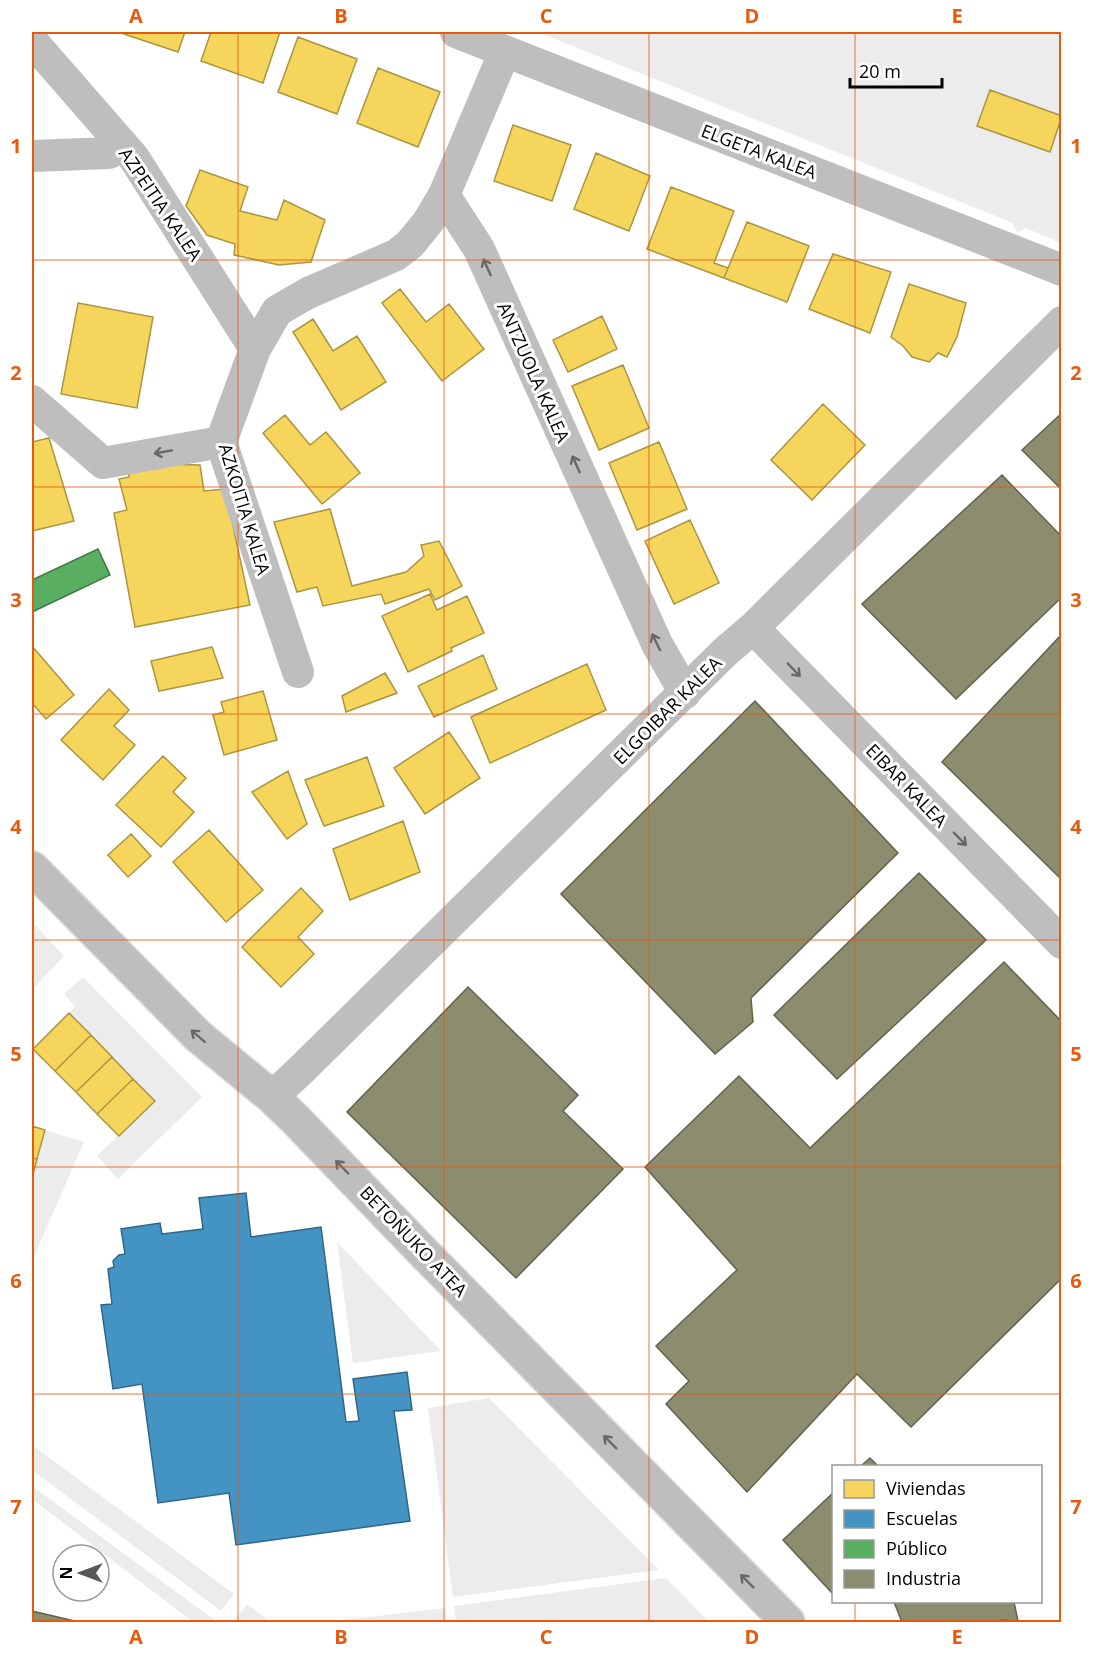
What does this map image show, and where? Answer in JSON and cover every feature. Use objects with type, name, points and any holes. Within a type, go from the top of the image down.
[{"type":"main road","name":"BETOÑUKO ATEA","points":[[32,868],[198,1036],[272,1097],[789,1623]]},
{"type":"street","name":"ELGETA KALEA","points":[[456,32],[1062,270]]},
{"type":"street","name":"AZPEITIA KALEA","points":[[32,41],[134,158],[255,349]]},
{"type":"street","points":[[444,195],[506,51]]},
{"type":"street","points":[[32,156],[108,153]]},
{"type":"street","name":"AZKOITIA KALEA","points":[[298,672],[221,442],[255,349],[277,311],[308,293],[396,255],[410,244],[428,222],[444,195]]},
{"type":"street","name":"ANTZUOLA KALEA","points":[[444,195],[478,249],[657,644],[685,693]]},
{"type":"street","name":"ELGOIBAR KALEA","points":[[272,1097],[725,652],[753,628],[1062,322]]},
{"type":"street","points":[[32,401],[103,463],[221,442]]},
{"type":"street","name":"EIBAR KALEA","points":[[753,628],[1062,943]]},
{"type":"shaded area","points":[[538,32],[1061,32],[1061,243],[1026,228],[1017,233],[1013,223]]},
{"type":"shaded area","points":[[32,922],[64,956],[32,990],[33,957]]},
{"type":"shaded area","points":[[83,977],[202,1097],[118,1179],[97,1156],[154,1101],[69,1013],[75,1006],[64,994]]},
{"type":"shaded area","points":[[45,1130],[84,1142],[32,1261],[32,1178]]},
{"type":"shaded area","points":[[337,1242],[441,1351],[353,1363]]},
{"type":"shaded area","points":[[489,1398],[659,1570],[453,1597],[428,1408]]},
{"type":"shaded area","points":[[32,1445],[234,1594],[221,1611],[32,1470]]},
{"type":"shaded area","points":[[32,1486],[110,1543],[90,1543],[32,1499]]},
{"type":"shaded area","points":[[111,1544],[217,1622],[193,1622],[111,1559]]},
{"type":"shaded area","points":[[666,1578],[709,1622],[456,1622],[454,1606]]},
{"type":"shaded area","points":[[247,1604],[270,1622],[234,1621]]},
{"type":"shaded area","points":[[445,1608],[447,1622],[327,1622]]},
{"type":"building: Viviendas","points":[[125,32],[185,32],[178,52],[124,34]]},
{"type":"building: Viviendas","points":[[211,32],[280,32],[263,83],[201,61]]},
{"type":"building: Viviendas","points":[[298,37],[357,59],[337,114],[278,92]]},
{"type":"building: Viviendas","points":[[378,68],[440,92],[418,147],[357,123]]},
{"type":"building: Viviendas","points":[[990,90],[1062,116],[1050,152],[977,126]]},
{"type":"building: Viviendas","points":[[513,125],[571,145],[552,201],[494,181]]},
{"type":"building: Viviendas","points":[[596,153],[650,176],[629,231],[574,209]]},
{"type":"building: Viviendas","points":[[200,170],[248,187],[240,211],[277,220],[284,200],[325,220],[311,262],[279,265],[234,255],[235,244],[207,235],[186,206]]},
{"type":"building: Viviendas","points":[[671,187],[734,211],[714,263],[728,268],[724,278],[647,249]]},
{"type":"building: Viviendas","points":[[747,222],[809,246],[787,302],[724,278]]},
{"type":"building: Viviendas","points":[[833,254],[891,272],[870,333],[809,309]]},
{"type":"building: Viviendas","points":[[909,284],[966,303],[957,337],[947,357],[938,353],[929,362],[912,357],[891,337]]},
{"type":"building: Viviendas","points":[[400,289],[426,322],[449,304],[484,349],[442,381],[382,303]]},
{"type":"building: Viviendas","points":[[78,303],[153,317],[137,408],[61,394]]},
{"type":"building: Viviendas","points":[[602,316],[617,349],[568,372],[553,340]]},
{"type":"building: Viviendas","points":[[313,319],[333,351],[357,336],[386,382],[341,410],[293,332]]},
{"type":"building: Viviendas","points":[[623,365],[649,428],[599,450],[572,386]]},
{"type":"building: Viviendas","points":[[823,404],[865,445],[812,500],[771,460]]},
{"type":"building: Viviendas","points":[[285,415],[310,445],[326,432],[360,473],[322,504],[263,433]]},
{"type":"building: Viviendas","points":[[49,438],[74,521],[32,531],[32,442]]},
{"type":"building: Viviendas","points":[[659,442],[687,509],[637,530],[609,463]]},
{"type":"building: Viviendas","points":[[127,463],[200,465],[204,491],[225,489],[250,605],[135,627],[114,513],[127,510],[119,479],[129,477]]},
{"type":"building: Viviendas","points":[[330,509],[352,586],[406,572],[424,556],[421,545],[439,541],[462,586],[435,600],[429,589],[385,604],[381,594],[323,606],[317,587],[297,592],[274,522]]},
{"type":"building: Viviendas","points":[[690,520],[719,583],[674,604],[645,541]]},
{"type":"building: Viviendas","points":[[430,594],[437,610],[467,596],[484,633],[408,672],[382,616]]},
{"type":"building: Viviendas","points":[[32,646],[74,695],[46,719],[32,703]]},
{"type":"building: Viviendas","points":[[212,647],[223,678],[159,691],[151,661]]},
{"type":"building: Viviendas","points":[[483,655],[497,689],[434,717],[418,686]]},
{"type":"building: Viviendas","points":[[587,664],[606,710],[490,763],[471,717]]},
{"type":"building: Viviendas","points":[[385,673],[397,693],[346,712],[342,696]]},
{"type":"building: Viviendas","points":[[109,689],[129,710],[114,726],[135,745],[103,780],[61,740]]},
{"type":"building: Viviendas","points":[[263,691],[277,740],[224,755],[213,715],[224,712],[221,702]]},
{"type":"building: Viviendas","points":[[449,732],[480,778],[425,814],[394,768]]},
{"type":"building: Viviendas","points":[[163,756],[186,778],[173,792],[194,812],[161,847],[116,805]]},
{"type":"building: Viviendas","points":[[367,757],[384,806],[324,826],[305,780]]},
{"type":"building: Viviendas","points":[[288,771],[307,824],[287,839],[252,792]]},
{"type":"building: Viviendas","points":[[403,821],[420,872],[350,900],[333,849]]},
{"type":"building: Viviendas","points":[[209,830],[263,890],[226,922],[173,862]]},
{"type":"building: Viviendas","points":[[131,834],[151,856],[128,877],[108,855]]},
{"type":"building: Viviendas","points":[[301,888],[323,911],[298,937],[314,954],[281,987],[242,947]]},
{"type":"building: Viviendas","points":[[69,1013],[91,1035],[55,1071],[33,1049]]},
{"type":"building: Viviendas","points":[[91,1035],[112,1057],[76,1092],[55,1071]]},
{"type":"building: Viviendas","points":[[112,1057],[133,1079],[97,1114],[76,1092]]},
{"type":"building: Viviendas","points":[[133,1079],[155,1101],[119,1136],[97,1114]]},
{"type":"building: Viviendas","points":[[32,1126],[45,1130],[37,1159],[32,1158]]},
{"type":"building: Viviendas","points":[[32,1158],[37,1159],[32,1178]]},
{"type":"building: Escuelas","points":[[246,1193],[251,1237],[321,1227],[346,1422],[359,1421],[353,1379],[407,1372],[412,1410],[394,1411],[410,1521],[236,1545],[229,1493],[158,1503],[142,1384],[113,1389],[101,1305],[112,1304],[108,1269],[114,1267],[113,1261],[119,1255],[125,1254],[121,1229],[160,1223],[162,1234],[203,1229],[199,1198]]},
{"type":"building: Público","points":[[98,549],[110,575],[32,612],[32,580]]},
{"type":"building: Industria","points":[[1062,413],[1062,490],[1022,450]]},
{"type":"building: Industria","points":[[1002,475],[1062,537],[1062,597],[956,699],[862,604]]},
{"type":"building: Industria","points":[[1062,634],[1062,880],[942,762]]},
{"type":"building: Industria","points":[[755,701],[898,853],[751,998],[753,1022],[715,1054],[561,894]]},
{"type":"building: Industria","points":[[919,873],[986,940],[837,1079],[774,1015]]},
{"type":"building: Industria","points":[[1004,962],[1062,1022],[1062,1278],[911,1427],[857,1374],[747,1492],[666,1404],[689,1381],[656,1346],[737,1270],[645,1167],[739,1076],[810,1148]]},
{"type":"building: Industria","points":[[468,987],[578,1095],[563,1111],[623,1169],[516,1278],[347,1112]]},
{"type":"building: Industria","points":[[870,1458],[877,1465],[862,1465]]},
{"type":"building: Industria","points":[[832,1494],[832,1593],[783,1540]]},
{"type":"building: Industria","points":[[894,1603],[1014,1603],[1018,1621],[1000,1620],[1001,1622],[902,1622]]},
{"type":"building: Industria","points":[[32,1611],[79,1622],[32,1622]]}]
